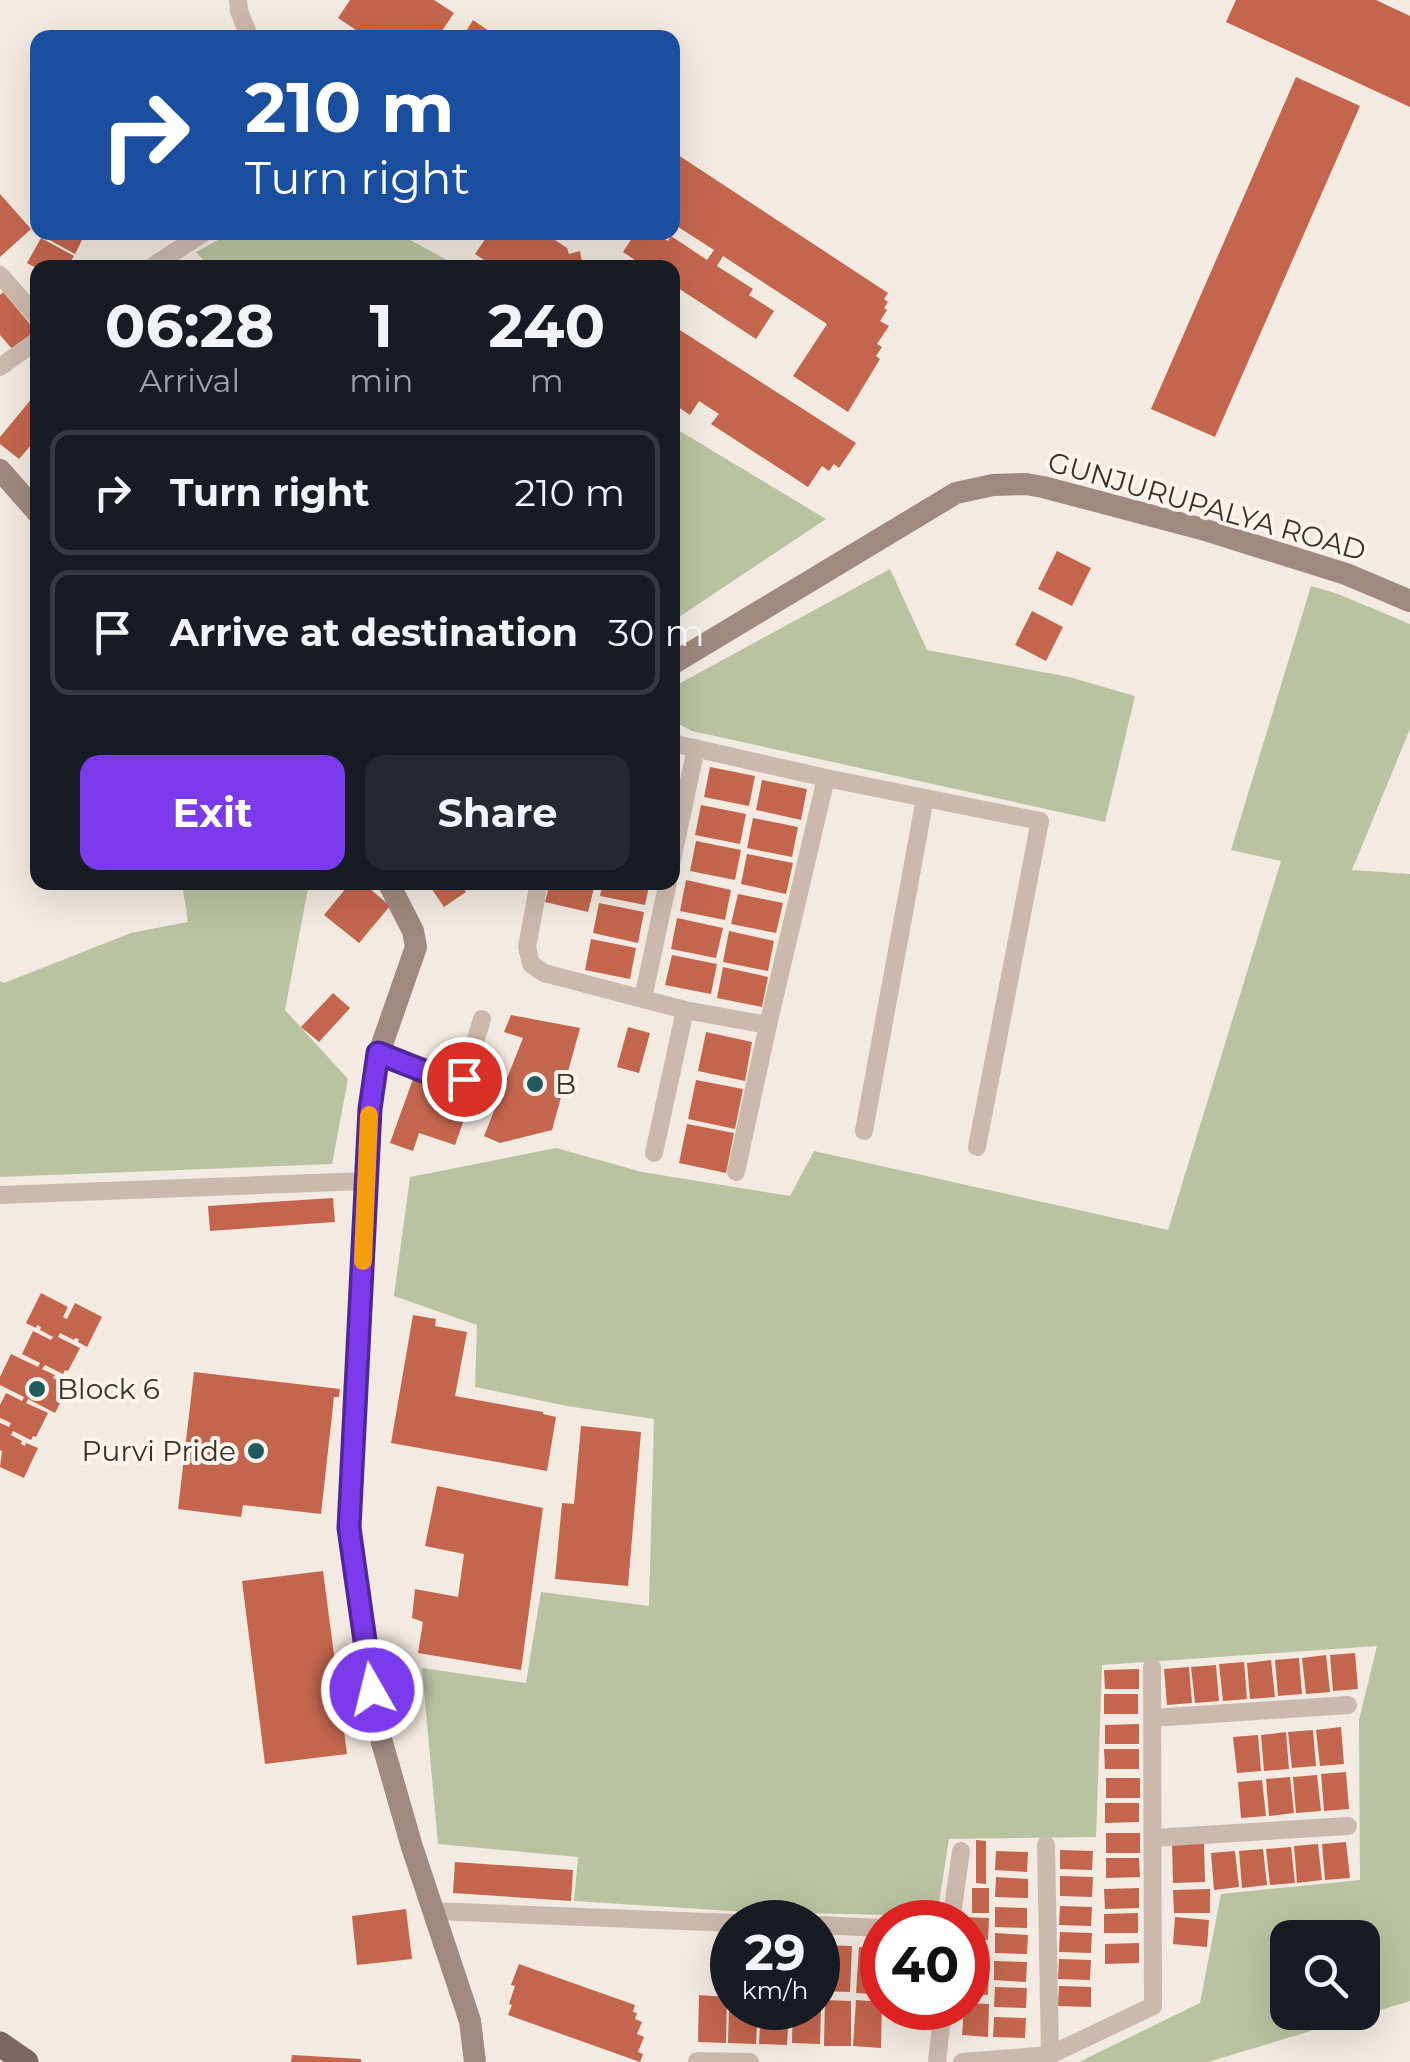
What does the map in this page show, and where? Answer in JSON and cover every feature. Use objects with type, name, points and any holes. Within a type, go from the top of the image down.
[{"type":"main road","points":[[0,2044],[26,2062]]},
{"type":"street","points":[[238,0],[247,30]]},
{"type":"street","points":[[162,260],[193,240]]},
{"type":"street","points":[[0,276],[30,309]]},
{"type":"street","points":[[0,368],[30,346]]},
{"type":"street","points":[[0,470],[30,504]]},
{"type":"street","name":"GUNJURUPALYA ROAD","points":[[680,659],[956,494],[993,485],[1026,484],[1108,503],[1346,574],[1410,601]]},
{"type":"street","points":[[680,745],[1040,821],[978,1147]]},
{"type":"street","points":[[680,823],[696,748]]},
{"type":"street","points":[[736,1172],[826,778]]},
{"type":"street","points":[[864,1131],[924,798]]},
{"type":"street","points":[[392,890],[413,931],[416,947],[378,1053],[370,1109],[349,1528],[376,1718],[412,1848],[470,2020],[475,2062]]},
{"type":"street","points":[[538,890],[527,947],[531,964],[544,973],[685,1010],[768,1024]]},
{"type":"street","points":[[643,998],[666,890]]},
{"type":"street","points":[[654,1153],[685,1010]]},
{"type":"street","points":[[378,1053],[459,1082],[464,1079],[482,1019]]},
{"type":"street","points":[[0,1195],[366,1181]]},
{"type":"street","points":[[962,2062],[1050,2054],[1153,2006],[1152,1667]]},
{"type":"street","points":[[1152,1718],[1348,1706]]},
{"type":"street","points":[[1152,1838],[1348,1826]]},
{"type":"street","points":[[1046,1845],[1050,2054]]},
{"type":"street","points":[[954,1900],[961,1851]]},
{"type":"street","points":[[433,1911],[710,1921]]},
{"type":"street","points":[[937,2062],[940,2030]]},
{"type":"street","points":[[697,2062],[750,2062]]},
{"type":"green space","points":[[218,240],[410,240],[447,260],[203,260],[196,252]]},
{"type":"green space","points":[[680,431],[826,519],[680,616]]},
{"type":"green space","points":[[890,569],[927,650],[1069,677],[1135,696],[1105,822],[692,731],[680,725],[680,683]]},
{"type":"green space","points":[[1311,586],[1410,624],[1410,729],[1352,870],[1410,874],[1410,2001],[1380,2010],[1380,1920],[1270,1920],[1270,2030],[1314,2030],[1208,2062],[1079,2062],[1200,2003],[1221,1894],[1360,1880],[1359,1720],[1377,1646],[1102,1665],[1096,1837],[949,1839],[939,1900],[860,1900],[860,1914],[840,1914],[840,1900],[710,1900],[710,1910],[574,1901],[578,1857],[438,1844],[422,1668],[526,1683],[541,1592],[649,1606],[654,1419],[475,1387],[477,1325],[394,1296],[410,1177],[556,1148],[642,1172],[790,1196],[814,1151],[1168,1230],[1281,861],[1231,850]]},
{"type":"green space","points":[[183,890],[308,890],[285,1010],[348,1079],[332,1164],[0,1177],[0,981],[4,983],[131,933],[188,922]]},
{"type":"building","points":[[350,0],[434,0],[454,13],[442,30],[356,30],[338,18]]},
{"type":"building","points":[[1236,0],[1376,0],[1410,16],[1410,107],[1226,22]]},
{"type":"building","points":[[473,20],[487,30],[467,30]]},
{"type":"building","points":[[1296,77],[1360,106],[1215,437],[1151,409]]},
{"type":"building","points":[[680,156],[888,293],[884,299],[888,302],[884,308],[887,310],[880,321],[889,326],[877,344],[882,347],[876,356],[880,359],[848,412],[793,376],[827,324],[723,256],[717,266],[753,289],[749,295],[774,311],[756,339],[680,289],[680,260],[635,260],[623,252],[631,240],[677,240],[707,260],[714,250],[680,228]]},
{"type":"building","points":[[0,194],[30,230],[0,257]]},
{"type":"building","points":[[40,240],[74,256],[72,260],[27,263]]},
{"type":"building","points":[[49,240],[82,240],[75,254]]},
{"type":"building","points":[[485,240],[555,240],[569,254],[580,251],[582,260],[484,260],[475,254]]},
{"type":"building","points":[[3,292],[30,324],[30,336],[13,350],[0,335]]},
{"type":"building","points":[[680,330],[856,443],[839,468],[834,464],[829,471],[822,466],[808,487],[711,424],[719,414],[699,401],[690,415],[680,408]]},
{"type":"building","points":[[30,401],[30,446],[19,459],[0,444],[0,437]]},
{"type":"building","points":[[1057,551],[1091,568],[1072,606],[1038,589]]},
{"type":"building","points":[[1032,611],[1063,627],[1046,661],[1015,645]]},
{"type":"building","points":[[710,767],[755,776],[749,806],[704,797]]},
{"type":"building","points":[[762,780],[807,789],[801,820],[756,810]]},
{"type":"building","points":[[701,805],[746,814],[740,844],[695,835]]},
{"type":"building","points":[[753,818],[798,827],[792,857],[747,848]]},
{"type":"building","points":[[696,841],[741,850],[735,880],[690,871]]},
{"type":"building","points":[[747,854],[793,863],[786,894],[741,884]]},
{"type":"building","points":[[686,880],[731,890],[725,920],[680,911]]},
{"type":"building","points":[[344,890],[371,890],[390,906],[359,943],[324,915]]},
{"type":"building","points":[[432,890],[465,890],[466,892],[444,907]]},
{"type":"building","points":[[548,890],[594,890],[588,912],[545,902]]},
{"type":"building","points":[[601,890],[648,890],[645,905],[600,896]]},
{"type":"building","points":[[738,894],[783,903],[776,933],[731,924]]},
{"type":"building","points":[[599,903],[644,912],[638,943],[593,933]]},
{"type":"building","points":[[677,918],[723,928],[716,958],[671,949]]},
{"type":"building","points":[[729,931],[774,941],[768,971],[723,962]]},
{"type":"building","points":[[591,939],[636,948],[630,979],[585,970]]},
{"type":"building","points":[[672,955],[717,964],[711,994],[665,985]]},
{"type":"building","points":[[723,967],[768,977],[762,1007],[717,998]]},
{"type":"building","points":[[333,993],[350,1008],[319,1042],[301,1027]]},
{"type":"building","name":"B","points":[[511,1015],[580,1028],[552,1130],[500,1143],[484,1136],[523,1038],[504,1032]]},
{"type":"building","points":[[628,1027],[650,1033],[639,1073],[617,1067]]},
{"type":"building","points":[[706,1032],[752,1042],[745,1081],[698,1071]]},
{"type":"building","points":[[413,1079],[471,1100],[455,1145],[419,1133],[413,1151],[390,1143]]},
{"type":"building","points":[[696,1080],[743,1089],[735,1129],[688,1119]]},
{"type":"building","points":[[687,1124],[734,1133],[726,1173],[679,1163]]},
{"type":"building","points":[[333,1198],[335,1222],[210,1231],[208,1206]]},
{"type":"building","name":"Block 6","points":[[41,1293],[68,1307],[63,1317],[67,1319],[75,1303],[102,1317],[87,1347],[79,1339],[60,1333],[58,1337],[80,1348],[68,1371],[63,1374],[45,1365],[42,1369],[57,1380],[59,1377],[70,1383],[55,1413],[28,1399],[26,1403],[48,1413],[31,1440],[13,1431],[11,1435],[25,1446],[26,1443],[38,1448],[24,1478],[0,1467],[0,1423],[9,1427],[11,1423],[0,1418],[0,1405],[6,1393],[22,1401],[24,1397],[0,1385],[0,1377],[11,1354],[38,1367],[40,1363],[22,1354],[33,1331],[51,1340],[53,1337],[41,1327],[26,1323]]},
{"type":"building","points":[[413,1315],[436,1319],[435,1326],[467,1332],[455,1396],[556,1417],[547,1471],[391,1443]]},
{"type":"building","name":"Purvi Pride","points":[[194,1372],[340,1389],[339,1397],[334,1397],[321,1514],[243,1505],[241,1517],[178,1509]]},
{"type":"building","points":[[581,1426],[641,1432],[628,1586],[555,1579],[562,1503],[574,1504]]},
{"type":"building","points":[[437,1486],[543,1508],[521,1670],[418,1653],[423,1622],[412,1618],[415,1589],[458,1597],[464,1554],[425,1546]]},
{"type":"building","points":[[323,1571],[347,1754],[265,1764],[242,1581]]},
{"type":"building","points":[[1355,1653],[1358,1689],[1333,1691],[1330,1655]]},
{"type":"building","points":[[1326,1655],[1330,1692],[1306,1694],[1302,1658]]},
{"type":"building","points":[[1299,1658],[1302,1694],[1278,1696],[1275,1660]]},
{"type":"building","points":[[1271,1660],[1275,1697],[1250,1699],[1247,1663]]},
{"type":"building","points":[[1244,1662],[1247,1699],[1223,1701],[1219,1664]]},
{"type":"building","points":[[1216,1665],[1219,1701],[1195,1703],[1191,1667]]},
{"type":"building","points":[[1189,1667],[1192,1703],[1167,1705],[1164,1669]]},
{"type":"building","points":[[1139,1669],[1139,1689],[1105,1689],[1104,1670]]},
{"type":"building","points":[[1104,1694],[1138,1694],[1138,1714],[1104,1714]]},
{"type":"building","points":[[1139,1724],[1139,1744],[1105,1744],[1105,1725]]},
{"type":"building","points":[[1341,1727],[1344,1764],[1320,1766],[1316,1730]]},
{"type":"building","points":[[1313,1730],[1316,1766],[1292,1768],[1288,1732]]},
{"type":"building","points":[[1286,1732],[1289,1769],[1264,1771],[1261,1735]]},
{"type":"building","points":[[1258,1735],[1261,1771],[1237,1773],[1233,1737]]},
{"type":"building","points":[[1104,1749],[1139,1749],[1139,1769],[1105,1769]]},
{"type":"building","points":[[1346,1772],[1349,1809],[1324,1811],[1321,1774]]},
{"type":"building","points":[[1317,1775],[1321,1811],[1296,1813],[1293,1777]]},
{"type":"building","points":[[1290,1777],[1294,1813],[1269,1816],[1266,1779]]},
{"type":"building","points":[[1106,1778],[1140,1778],[1140,1798],[1106,1798]]},
{"type":"building","points":[[1262,1780],[1266,1816],[1241,1818],[1238,1782]]},
{"type":"building","points":[[1105,1803],[1139,1803],[1139,1822],[1105,1823]]},
{"type":"building","points":[[1106,1833],[1140,1833],[1140,1853],[1106,1853]]},
{"type":"building","points":[[976,1840],[986,1841],[986,1884],[976,1883]]},
{"type":"building","points":[[1346,1842],[1350,1878],[1325,1880],[1322,1844]]},
{"type":"building","points":[[1172,1843],[1204,1843],[1205,1882],[1173,1883]]},
{"type":"building","points":[[1318,1844],[1322,1880],[1297,1883],[1294,1846]]},
{"type":"building","points":[[1291,1847],[1295,1883],[1270,1885],[1266,1849]]},
{"type":"building","points":[[1263,1849],[1267,1885],[1242,1888],[1239,1851]]},
{"type":"building","points":[[1060,1850],[1093,1851],[1092,1870],[1060,1869]]},
{"type":"building","points":[[996,1851],[1028,1852],[1027,1872],[995,1870]]},
{"type":"building","points":[[1235,1851],[1239,1887],[1214,1890],[1211,1853]]},
{"type":"building","points":[[1106,1858],[1139,1858],[1140,1877],[1106,1878]]},
{"type":"building","points":[[455,1862],[573,1870],[571,1901],[453,1893]]},
{"type":"building","points":[[1060,1876],[1093,1877],[1092,1897],[1060,1896]]},
{"type":"building","points":[[996,1877],[1028,1879],[1028,1898],[995,1897]]},
{"type":"building","points":[[972,1888],[989,1888],[989,1900],[972,1900]]},
{"type":"building","points":[[1139,1888],[1139,1908],[1105,1909],[1104,1889]]},
{"type":"building","points":[[1210,1889],[1210,1913],[1174,1913],[1173,1890]]},
{"type":"building","points":[[1060,1906],[1092,1907],[1091,1926],[1059,1925]]},
{"type":"building","points":[[995,1907],[1027,1908],[1027,1928],[995,1927]]},
{"type":"building","points":[[406,1909],[412,1959],[357,1965],[352,1916]]},
{"type":"building","points":[[1138,1913],[1138,1933],[1104,1933],[1104,1914]]},
{"type":"building","points":[[1175,1917],[1209,1920],[1207,1947],[1173,1944]]},
{"type":"building","points":[[1060,1932],[1092,1933],[1091,1953],[1059,1952]]},
{"type":"building","points":[[995,1933],[1028,1935],[1027,1954],[995,1953]]},
{"type":"building","points":[[1139,1943],[1139,1963],[1105,1964],[1105,1944]]},
{"type":"building","points":[[840,1946],[852,1946],[850,1992],[840,1992]]},
{"type":"building","points":[[859,1947],[860,1993],[856,1993]]},
{"type":"building","points":[[1059,1959],[1091,1960],[1090,1980],[1058,1979]]},
{"type":"building","points":[[994,1961],[1027,1962],[1026,1982],[994,1980]]},
{"type":"building","points":[[519,1964],[635,2005],[635,2019],[642,2022],[637,2034],[644,2037],[638,2052],[643,2054],[640,2062],[508,2015],[515,1986],[511,1985]]},
{"type":"building","points":[[1059,1986],[1091,1987],[1091,2007],[1058,2006]]},
{"type":"building","points":[[995,1987],[1027,1988],[1026,2008],[994,2007]]},
{"type":"building","points":[[699,1995],[710,1996],[710,2030],[726,2030],[726,2043],[698,2042]]},
{"type":"building","points":[[856,2000],[860,2000],[860,2030],[881,2030],[881,2048],[853,2046]]},
{"type":"building","points":[[840,2001],[851,2001],[851,2046],[824,2046],[824,2030],[840,2030]]},
{"type":"building","points":[[994,2017],[1026,2018],[1025,2038],[993,2037]]},
{"type":"building","points":[[728,2030],[757,2030],[756,2044],[728,2043]]},
{"type":"building","points":[[760,2030],[788,2030],[787,2045],[759,2044]]},
{"type":"building","points":[[792,2030],[820,2030],[820,2044],[792,2043]]},
{"type":"building","points":[[962,2030],[988,2030],[988,2037],[962,2035]]},
{"type":"building","points":[[292,2055],[361,2059],[361,2062],[291,2062]]},
{"type":"slow traffic","points":[[363,1261],[369,1115]]},
{"type":"place","name":"B","points":[[535,1084]]},
{"type":"place","name":"Block 6","points":[[37,1389]]},
{"type":"place","name":"Purvi Pride","points":[[256,1451]]},
{"type":"route","points":[[372,1690],[349,1528],[370,1109],[378,1053],[449,1081],[464,1079]]}]
